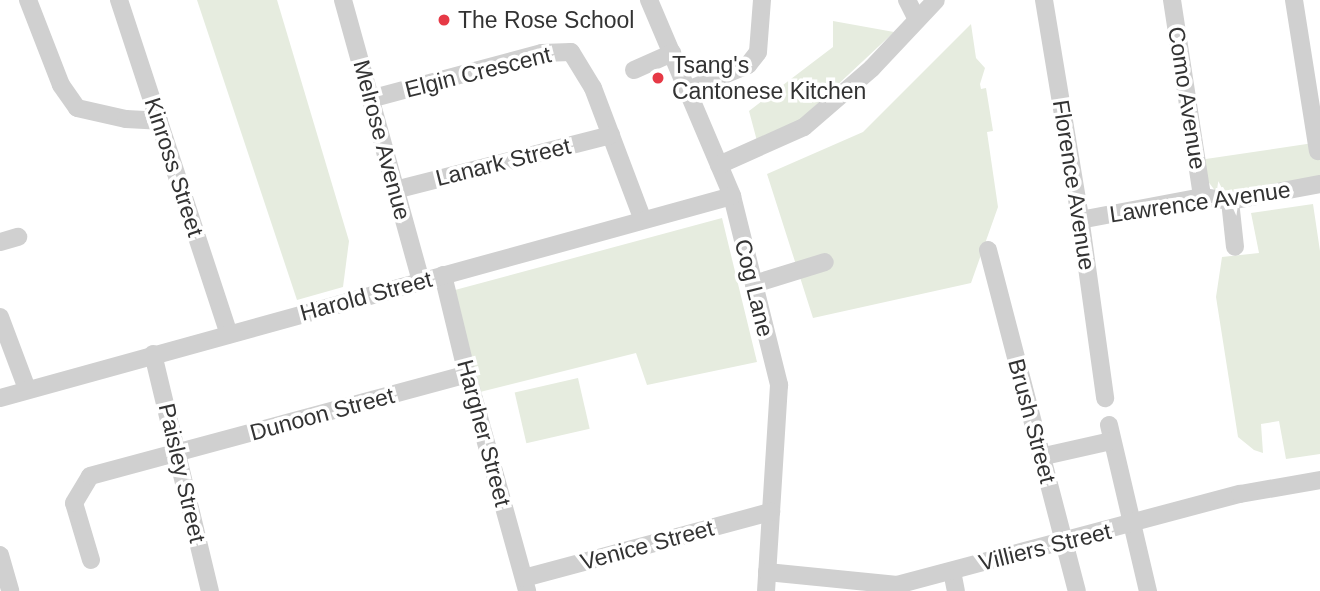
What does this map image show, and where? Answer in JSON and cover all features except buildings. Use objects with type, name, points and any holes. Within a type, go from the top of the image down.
[{"type":"street","points":[[29,0],[61,85],[77,108],[126,119],[159,121]]},
{"type":"street","name":"Kinross Street","points":[[120,0],[229,334]]},
{"type":"street","name":"Melrose Avenue","points":[[343,0],[421,281]]},
{"type":"street","name":"Cog Lane","points":[[649,0],[732,196],[779,384],[766,591]]},
{"type":"street","points":[[688,90],[734,74],[748,65],[758,52],[762,0]]},
{"type":"street","points":[[907,0],[917,20]]},
{"type":"street","points":[[719,165],[804,127],[872,68],[936,0]]},
{"type":"street","name":"Florence Avenue","points":[[1044,0],[1080,220],[1105,398]]},
{"type":"street","name":"Como Avenue","points":[[1172,0],[1202,197]]},
{"type":"street","points":[[1294,0],[1318,150]]},
{"type":"street","name":"Elgin Crescent","points":[[370,99],[542,53],[572,52],[593,88],[643,220]]},
{"type":"street","points":[[634,70],[672,53]]},
{"type":"street","name":"Lanark Street","points":[[395,190],[611,135]]},
{"type":"street","name":"Lawrence Avenue","points":[[1080,220],[1202,197],[1230,201],[1320,186]]},
{"type":"street","name":"Harold Street","points":[[0,398],[732,196]]},
{"type":"street","points":[[1230,201],[1235,247]]},
{"type":"street","points":[[0,242],[18,237]]},
{"type":"street","name":"Brush Street","points":[[988,250],[1077,591]]},
{"type":"street","points":[[754,284],[825,262]]},
{"type":"street","name":"Hargher Street","points":[[443,275],[467,374],[525,584]]},
{"type":"street","points":[[0,317],[27,389]]},
{"type":"street","name":"Paisley Street","points":[[153,354],[210,591]]},
{"type":"street","name":"Dunoon Street","points":[[90,560],[74,503],[89,477],[467,374]]},
{"type":"street","points":[[1040,457],[1110,433],[1148,591]]},
{"type":"street","name":"Villiers Street","points":[[767,572],[885,586],[1065,543],[1240,494],[1320,480]]},
{"type":"street","name":"Venice Street","points":[[525,584],[771,512]]},
{"type":"street","points":[[0,555],[10,591]]},
{"type":"street","points":[[952,571],[957,591]]},
{"type":"shaded area","points":[[197,0],[277,0],[349,241],[343,287],[297,300]]},
{"type":"shaded area","points":[[833,21],[894,32],[801,119],[757,141],[749,111],[833,47]]},
{"type":"shaded area","points":[[971,24],[976,58],[985,68],[980,84],[981,89],[986,88],[993,131],[987,132],[998,207],[971,283],[813,318],[767,174],[863,132]]},
{"type":"shaded area","points":[[1320,142],[1320,177],[1235,194],[1216,192],[1201,172],[1199,160]]},
{"type":"shaded area","points":[[1313,204],[1320,251],[1320,454],[1286,459],[1279,421],[1261,424],[1263,453],[1254,450],[1238,437],[1216,297],[1222,257],[1259,253],[1251,213]]},
{"type":"shaded area","points":[[722,218],[757,362],[647,385],[636,353],[480,392],[455,290]]},
{"type":"shaded area","points":[[578,378],[590,429],[526,443],[515,393]]},
{"type":"place","name":"The Rose School","points":[[444,20]]},
{"type":"place","name":"Tsang's Cantonese Kitchen","points":[[658,78]]}]
